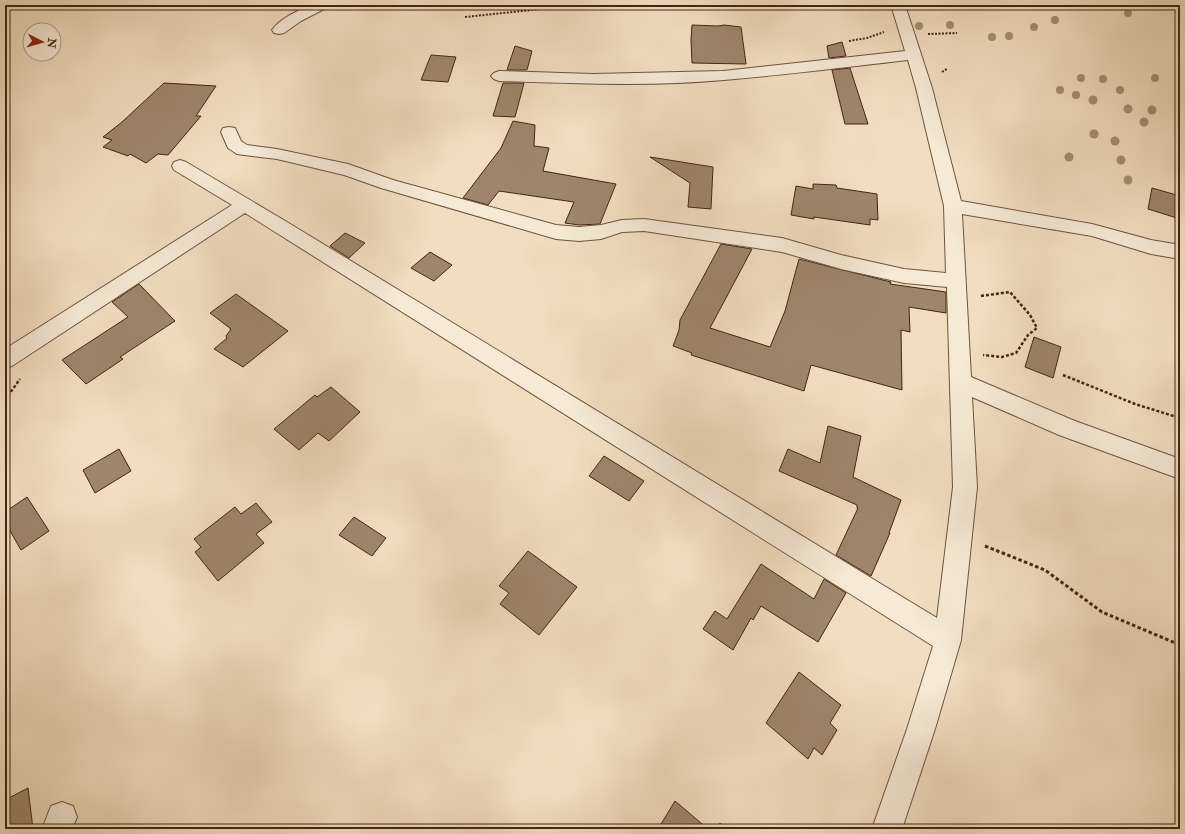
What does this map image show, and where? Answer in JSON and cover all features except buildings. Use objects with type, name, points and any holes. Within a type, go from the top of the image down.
[{"type":"street","points":[[279,30],[296,18],[321,5]]},
{"type":"street","points":[[499,76],[593,79],[723,76],[905,30],[924,88],[953,206],[964,487],[948,640],[921,729],[887,829]]},
{"type":"street","points":[[229,132],[234,144],[243,150],[283,155],[348,170],[387,184],[556,232],[579,234],[600,232],[622,226],[644,226],[782,245],[841,262],[956,286]]},
{"type":"street","points":[[180,166],[948,640]]},
{"type":"street","points":[[5,360],[245,206]]},
{"type":"street","points":[[953,206],[1092,230],[1151,247],[1180,252]]},
{"type":"street","points":[[960,382],[1067,428],[1180,469]]},
{"type":"path","points":[[465,17],[579,5]]},
{"type":"path","points":[[846,41],[905,30],[931,33],[957,33]]},
{"type":"path","points":[[956,286],[978,296],[997,292],[1010,292],[1030,315],[1037,328],[1029,333],[1019,351],[1003,357],[959,352]]},
{"type":"path","points":[[1063,375],[1135,404],[1180,418]]},
{"type":"path","points":[[959,535],[1045,570],[1102,612],[1180,645]]},
{"type":"path","points":[[719,824],[726,829]]}]
